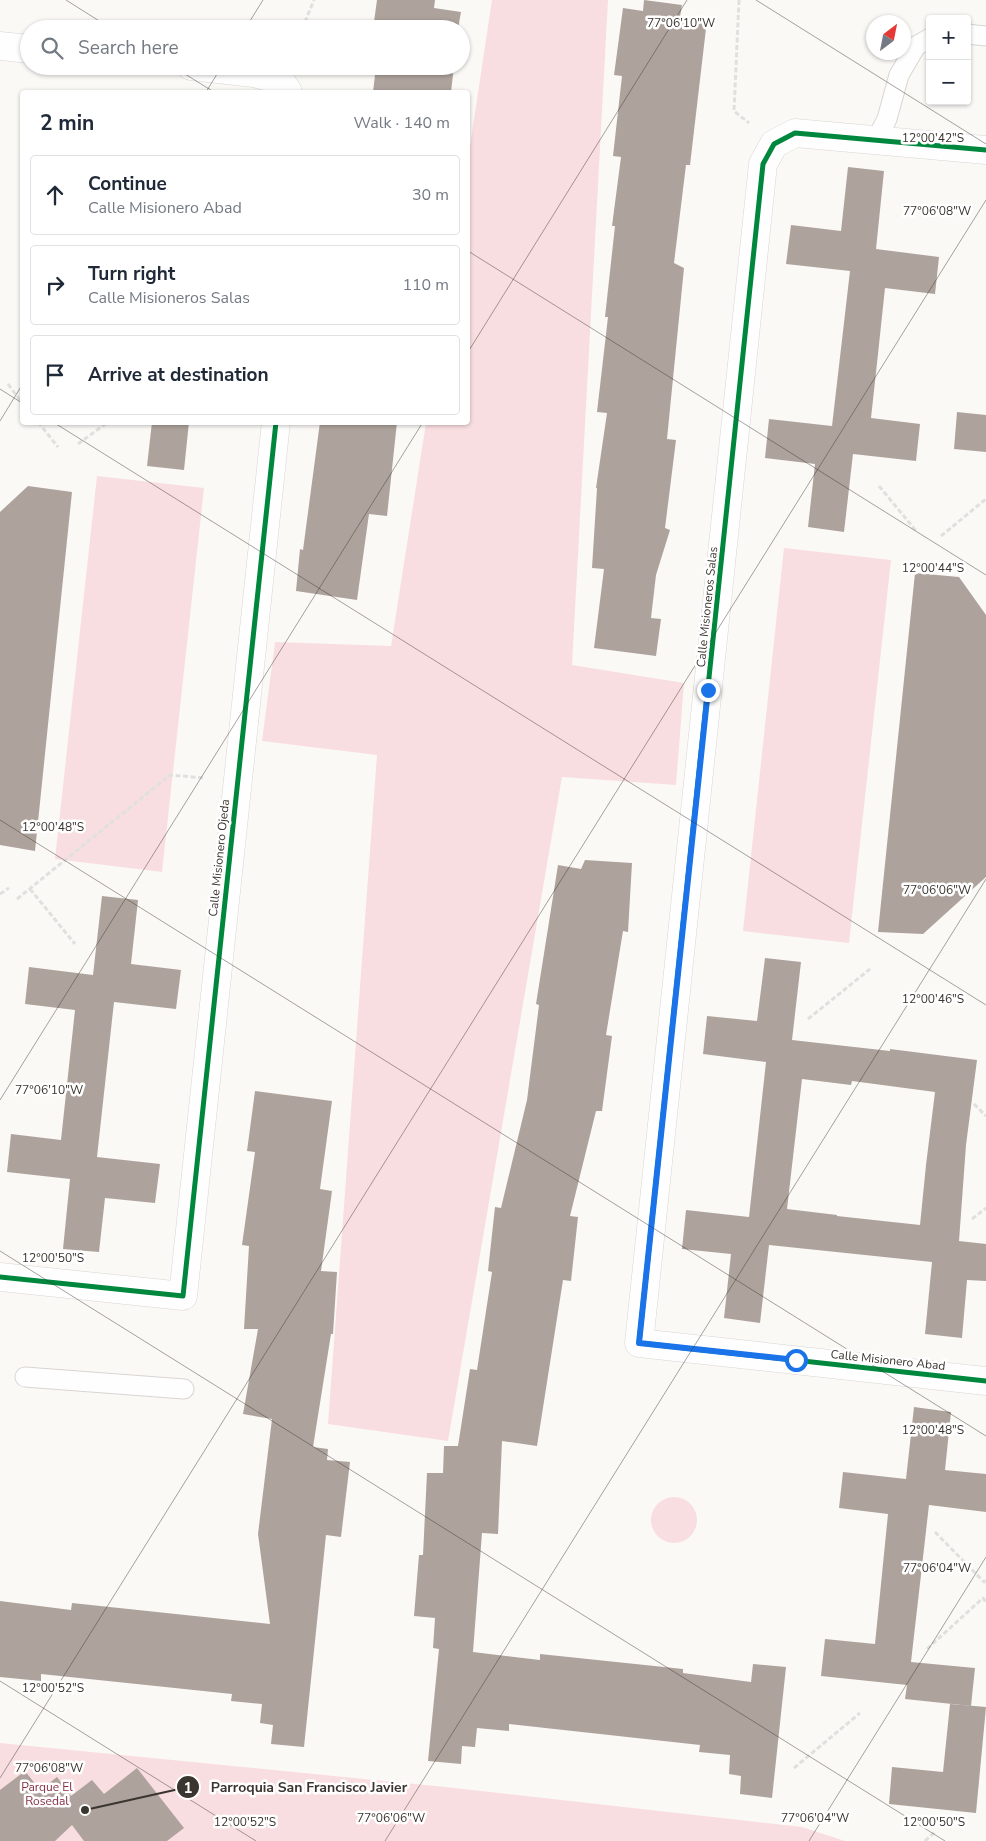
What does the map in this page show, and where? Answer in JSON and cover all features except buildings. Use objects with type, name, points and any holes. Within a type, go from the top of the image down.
[{"type":"street","points":[[0,46],[20,48]]},
{"type":"street","points":[[261,75],[280,80],[287,90]]},
{"type":"street","points":[[774,144],[795,133],[986,150]]},
{"type":"street","name":"Calle Misioneros Salas","points":[[639,1343],[763,164],[774,144]]},
{"type":"street","name":"Calle Misionero Ojeda","points":[[0,1277],[183,1296],[276,425]]},
{"type":"street","name":"Calle Misionero Abad","points":[[639,1343],[986,1381]]},
{"type":"lane","points":[[971,34],[986,36]]},
{"type":"lane","points":[[876,140],[887,119],[900,75],[916,46],[926,40]]},
{"type":"lane","points":[[25,1376],[184,1389]]},
{"type":"path","points":[[306,20],[314,0]]},
{"type":"path","points":[[739,0],[734,111],[774,144]]},
{"type":"path","points":[[8,384],[20,400]]},
{"type":"path","points":[[40,425],[58,447]]},
{"type":"path","points":[[78,444],[104,425]]},
{"type":"path","points":[[879,486],[917,532]]},
{"type":"path","points":[[940,536],[986,499]]},
{"type":"path","points":[[18,900],[170,775],[207,779]]},
{"type":"path","points":[[0,894],[9,888]]},
{"type":"path","points":[[30,889],[75,944]]},
{"type":"path","points":[[808,1018],[870,969]]},
{"type":"path","points":[[974,1104],[986,1116]]},
{"type":"path","points":[[972,1219],[986,1208]]},
{"type":"path","points":[[935,1532],[984,1582],[986,1580]]},
{"type":"path","points":[[928,1649],[983,1598],[986,1602]]},
{"type":"path","points":[[794,1768],[860,1713]]},
{"type":"path","points":[[925,1841],[935,1832]]},
{"type":"green space","points":[[492,0],[608,0],[572,665],[684,683],[676,785],[562,777],[448,1441],[328,1424],[377,755],[262,741],[275,642],[391,646],[426,425],[470,425],[470,146]]},
{"type":"green space","points":[[97,476],[204,488],[162,872],[55,859]]},
{"type":"green space","points":[[784,548],[891,560],[849,943],[743,931]]},
{"type":"green space","points":[[670,1497],[678,1497],[687,1501],[693,1507],[697,1520],[693,1533],[687,1539],[678,1543],[670,1543],[661,1539],[655,1533],[651,1524],[651,1516],[655,1507],[661,1501]]},
{"type":"green space","name":"Parque El Rosedal","points":[[0,1743],[445,1787],[802,1827],[845,1841],[0,1841]]},
{"type":"cycle path","points":[[986,150],[795,133],[774,144],[763,164],[639,1343],[986,1381]]},
{"type":"cycle path","points":[[0,1277],[183,1296],[276,425]]},
{"type":"place","name":"Parroquia San Francisco Javier","points":[[85,1810]]},
{"type":"route","points":[[708,690],[639,1343],[796,1360]]}]
